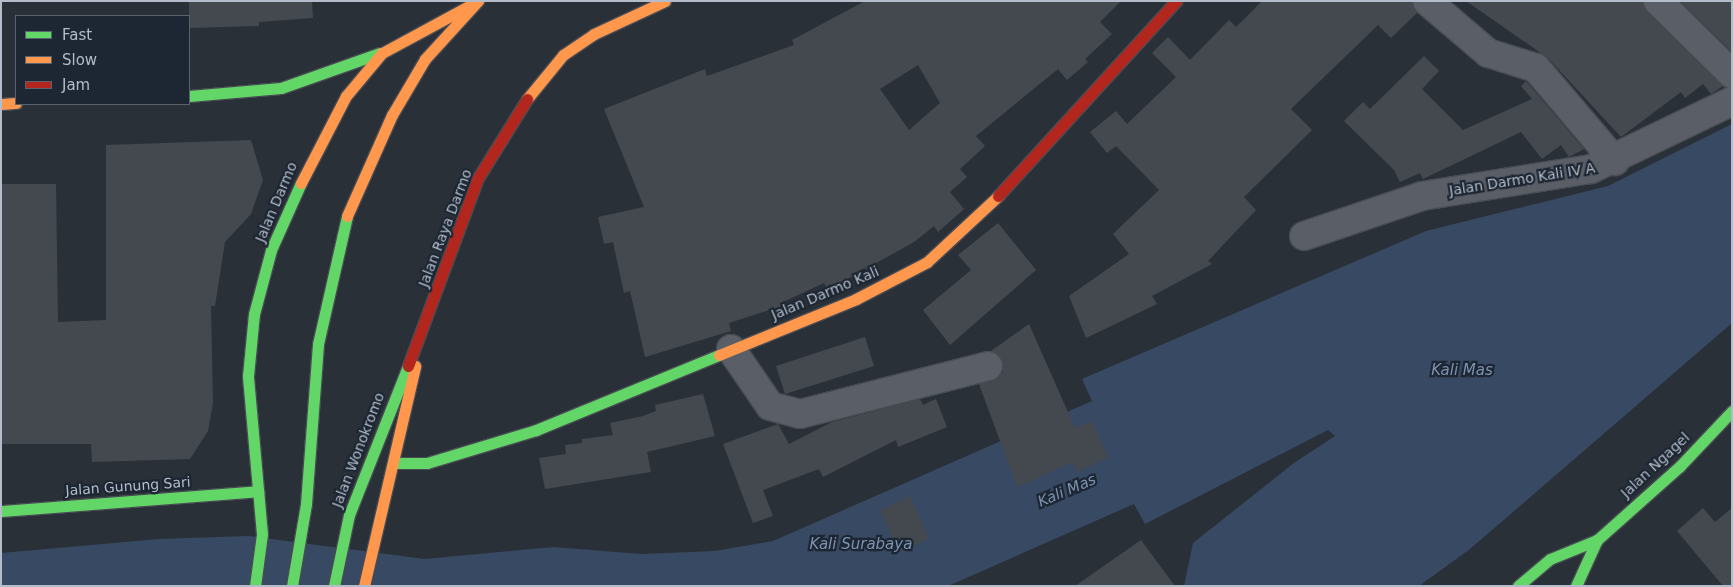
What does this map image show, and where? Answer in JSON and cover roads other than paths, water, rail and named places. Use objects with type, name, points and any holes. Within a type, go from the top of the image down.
[{"type":"main road","name":"Jalan Raya Darmo","points":[[364,586],[371,545],[394,463],[424,330],[478,178],[524,102],[563,55],[594,34],[665,1]]},
{"type":"main road","name":"Jalan Darmo Kali","points":[[394,463],[427,463],[536,430],[856,299],[927,262],[980,216],[1176,1]]},
{"type":"main road","name":"Jalan Darmo","points":[[258,491],[248,376],[254,314],[271,250],[321,137],[382,53],[468,4]]},
{"type":"main road","points":[[292,586],[306,504],[318,344],[349,207],[392,115],[425,59],[468,4]]},
{"type":"main road","points":[[190,96],[281,88],[382,53]]},
{"type":"main road","points":[[1,104],[15,103]]},
{"type":"main road","name":"Jalan Wonokromo","points":[[334,586],[349,515],[424,330]]},
{"type":"main road","name":"Jalan Ngagel","points":[[1518,586],[1550,559],[1597,540],[1680,466],[1732,411]]},
{"type":"main road","points":[[255,586],[261,514],[258,491]]},
{"type":"main road","name":"Jalan Gunung Sari","points":[[1,511],[258,491]]},
{"type":"main road","name":"Jalan Ngagel","points":[[1576,586],[1597,540]]},
{"type":"street","points":[[1427,1],[1488,53],[1536,68],[1615,161]]},
{"type":"street","points":[[1658,1],[1732,74]]},
{"type":"street","name":"Jalan Darmo Kali IV A","points":[[1304,236],[1422,196],[1582,171],[1615,161],[1732,101]]},
{"type":"street","points":[[731,349],[770,406],[800,414],[988,366]]},
{"type":"water","name":"Kali Mas","points":[[1732,124],[1732,323],[1470,549],[1419,586],[1184,586],[1193,543],[1294,463],[1335,436],[1328,430],[1145,524],[1134,504],[948,586],[1,586],[1,553],[159,539],[248,536],[425,559],[553,547],[641,554],[715,551],[773,541],[1092,401],[1082,379],[1426,231],[1608,186]]},
{"type":"water label","name":"Kali Surabaya","points":[[861,545]]}]
